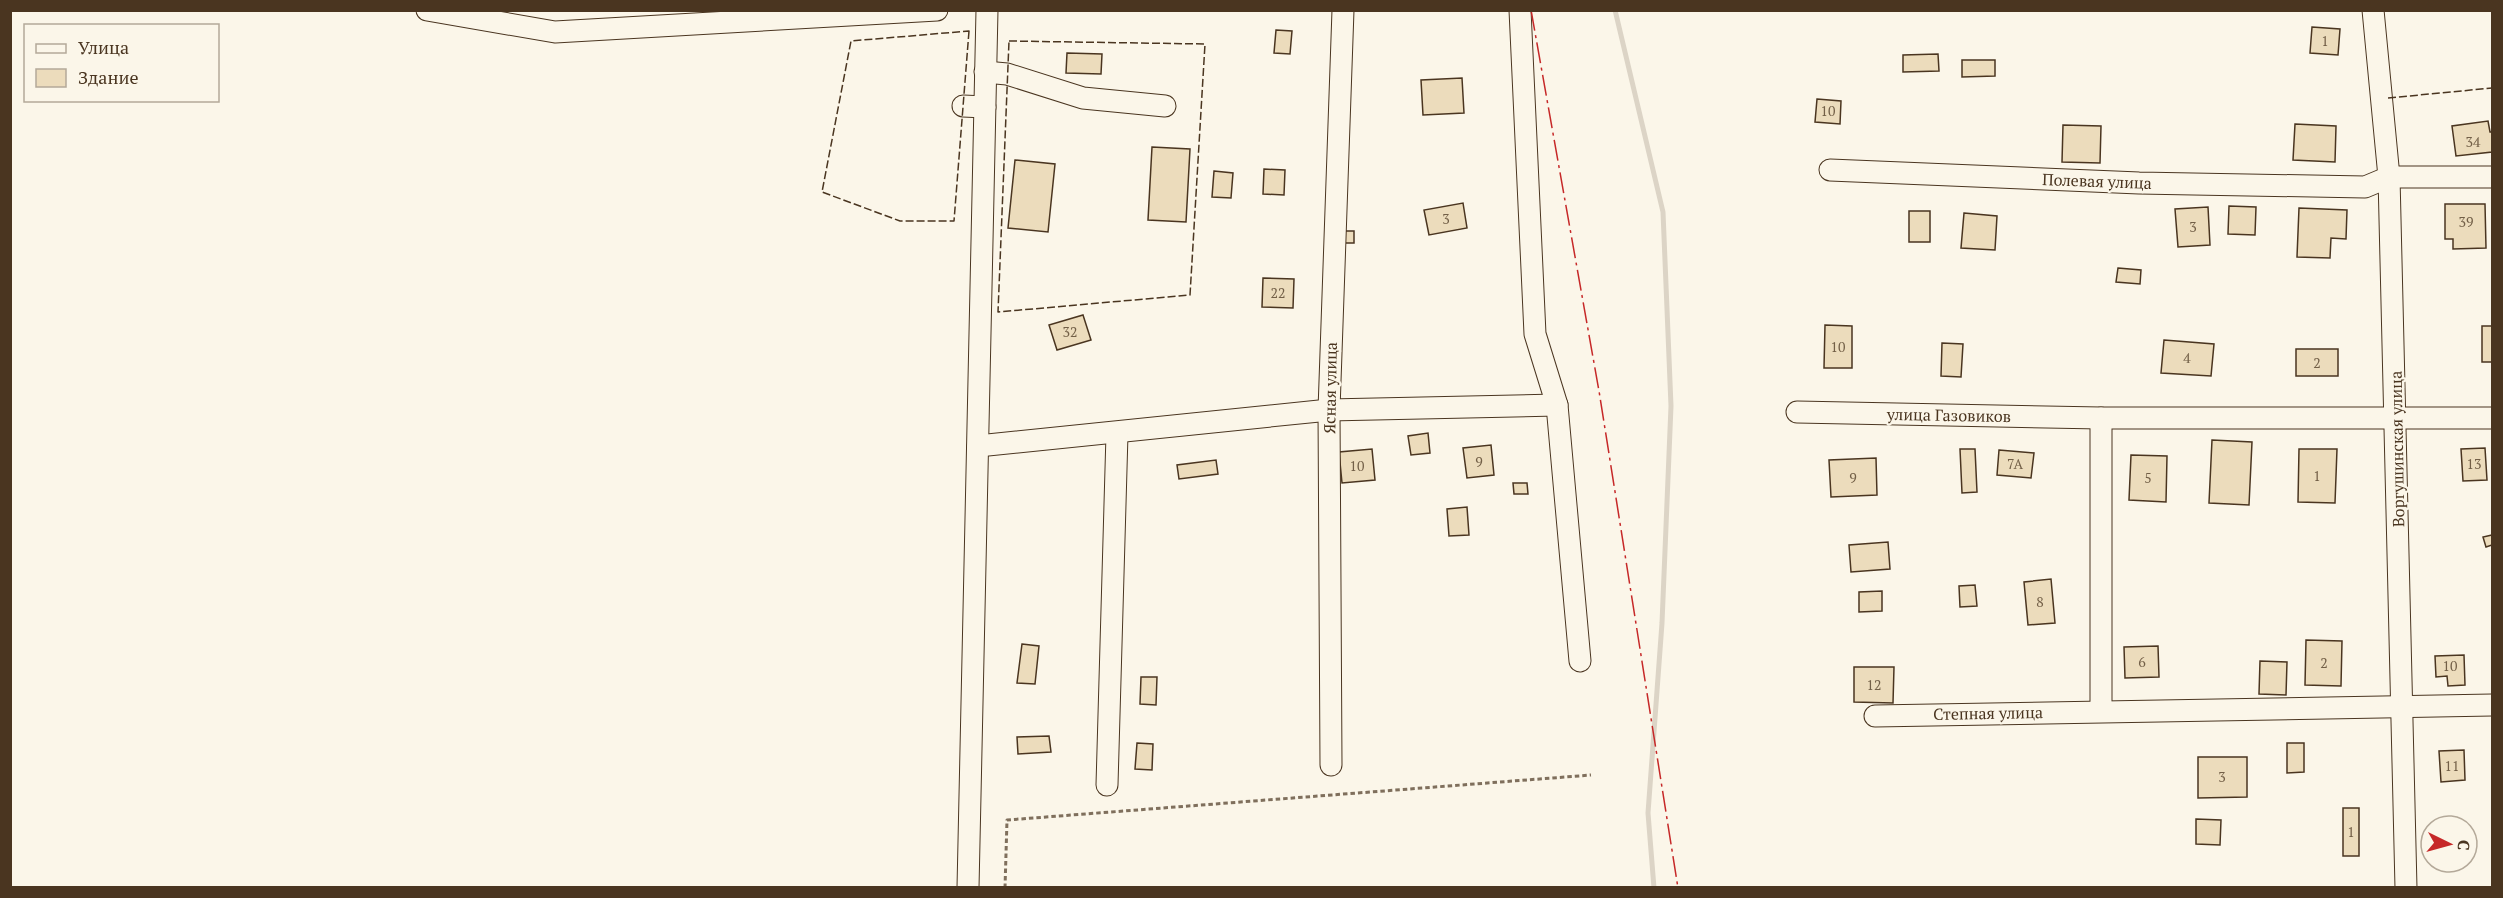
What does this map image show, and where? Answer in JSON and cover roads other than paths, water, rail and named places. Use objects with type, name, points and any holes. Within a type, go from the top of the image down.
[{"type":"street","points":[[427,10],[555,32],[834,13],[937,10]]},
{"type":"street","points":[[968,888],[987,10]]},
{"type":"street","name":"Ясная улица","points":[[1331,765],[1329,410],[1343,10]]},
{"type":"street","points":[[1520,10],[1536,334],[1557,405],[1580,660]]},
{"type":"street","name":"Воргушинская улица","points":[[2373,10],[2389,177],[2397,418],[2406,888]]},
{"type":"street","points":[[985,72],[1007,74],[1083,98],[1165,106]]},
{"type":"street","points":[[963,106],[985,106]]},
{"type":"street","name":"Полевая улица","points":[[1830,170],[2139,183],[2365,187],[2389,177]]},
{"type":"street","points":[[2389,177],[2493,177]]},
{"type":"street","points":[[978,446],[1117,434],[1329,410],[1557,405]]},
{"type":"street","name":"улица Газовиков","points":[[1797,412],[2101,418],[2493,418]]},
{"type":"street","points":[[2100,710],[2101,418]]},
{"type":"street","points":[[1107,785],[1117,434]]},
{"type":"street","name":"Степная улица","points":[[1875,716],[2100,710],[2493,705]]},
{"type":"waterway","points":[[1615,10],[1663,212],[1671,406],[1662,623],[1648,813],[1654,888]]}]
